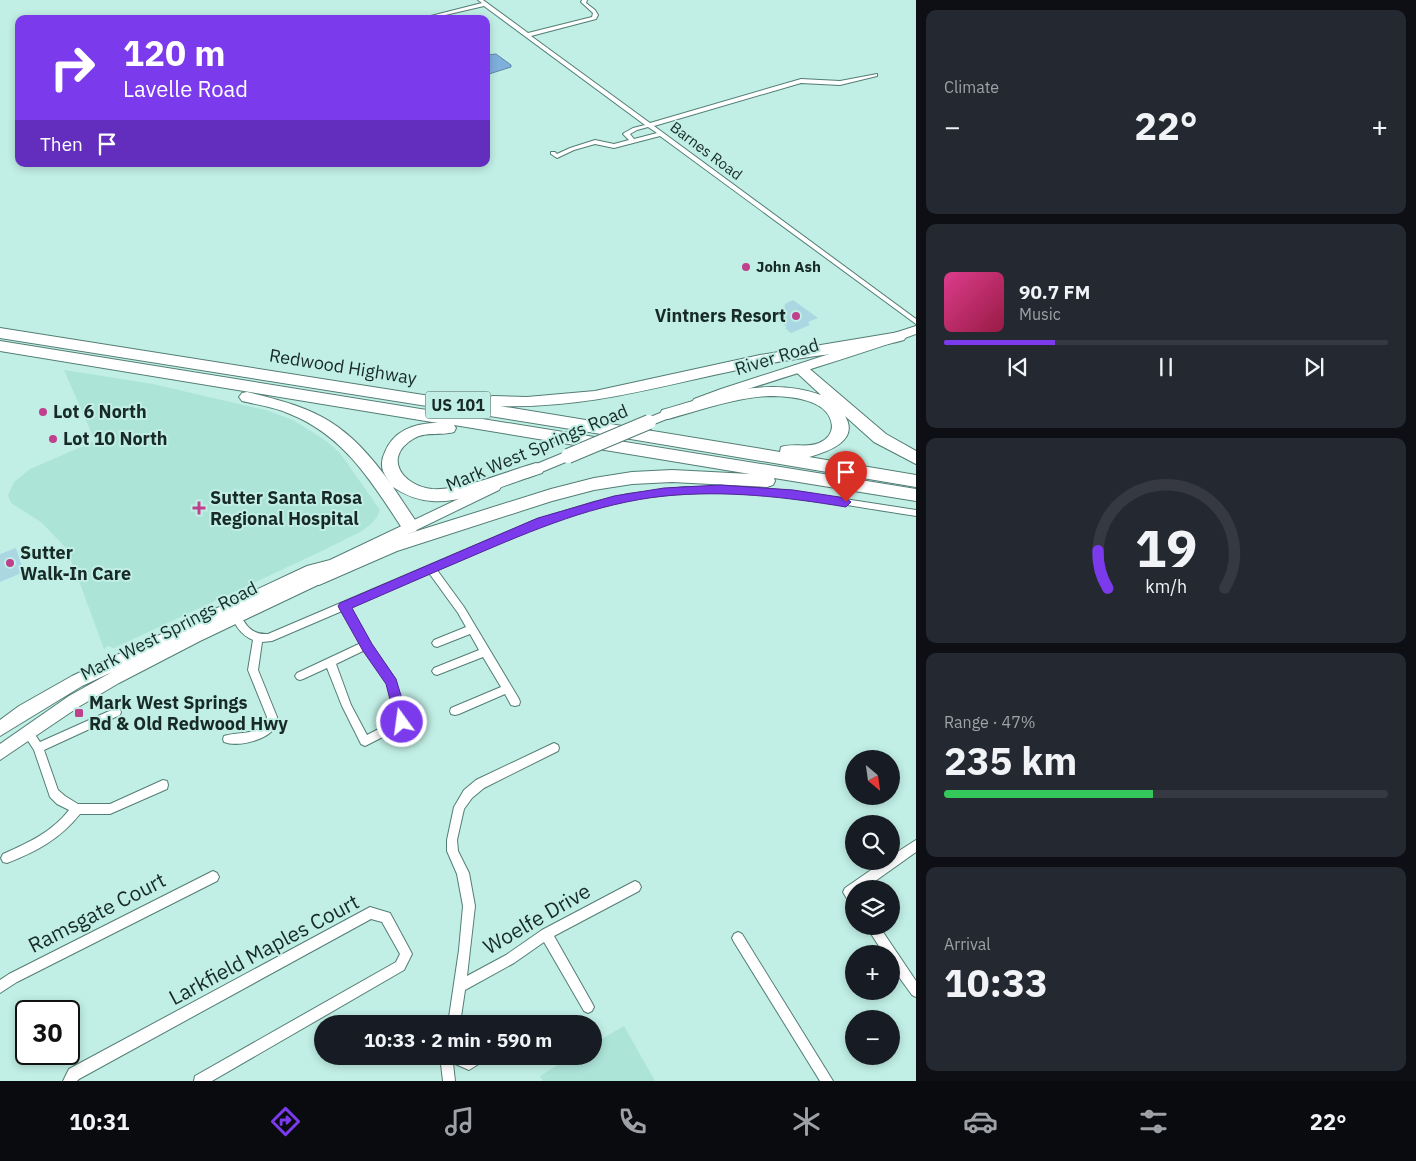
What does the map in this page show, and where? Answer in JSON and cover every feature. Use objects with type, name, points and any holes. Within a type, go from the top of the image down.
[{"type":"highway","name":"Redwood Highway","points":[[0,333],[583,425],[662,440],[916,481]]},
{"type":"highway","points":[[354,389],[510,402],[576,400],[634,390],[764,360],[858,346],[899,337]]},
{"type":"highway","name":"Redwood Highway","points":[[0,346],[916,496]]},
{"type":"highway","points":[[116,365],[277,404],[311,417],[342,436],[356,449],[410,526]]},
{"type":"highway","points":[[800,368],[880,438],[916,458]]},
{"type":"highway","points":[[662,440],[810,452],[831,445],[840,432],[839,420],[829,407],[814,397],[794,393],[770,392],[740,395],[668,414]]},
{"type":"highway","points":[[536,469],[458,491],[433,495],[411,490],[402,485],[393,475],[389,460],[392,448],[400,439],[413,431],[425,428],[444,427],[517,437],[558,437]]},
{"type":"highway","points":[[319,578],[402,543],[567,490],[621,479],[699,476],[776,482],[879,496],[916,496]]},
{"type":"main road","name":"River Road","points":[[649,422],[736,387],[899,337],[916,330]]},
{"type":"main road","name":"Mark West Springs Road","points":[[0,729],[77,681],[319,578],[334,565],[410,526],[536,469],[649,422]]},
{"type":"main road","name":"Mark West Springs Road","points":[[0,753],[107,681],[312,570],[334,565]]},
{"type":"street","points":[[528,35],[594,18],[596,15],[585,5],[583,2],[585,0]]},
{"type":"street","points":[[435,15],[482,2]]},
{"type":"street","name":"Barnes Road","points":[[482,2],[916,322]]},
{"type":"street","points":[[633,141],[626,134],[635,129],[801,81],[840,84],[875,75]]},
{"type":"street","points":[[553,153],[557,156],[595,142],[614,146],[661,134]]},
{"type":"street","points":[[234,613],[246,633],[258,638],[276,636],[556,516],[614,500],[664,492],[720,489],[762,491],[916,513]]},
{"type":"street","points":[[431,569],[472,629],[515,702]]},
{"type":"street","points":[[330,662],[347,706],[365,741],[402,722],[392,682],[366,645],[344,606]]},
{"type":"street","points":[[437,643],[472,629]]},
{"type":"street","points":[[228,738],[247,738],[267,728],[271,722],[272,717],[254,670],[254,657],[258,638]]},
{"type":"street","points":[[300,676],[366,645]]},
{"type":"street","points":[[437,671],[484,652]]},
{"type":"street","points":[[455,711],[507,689]]},
{"type":"street","points":[[38,748],[116,712]]},
{"type":"street","points":[[28,733],[38,748],[54,793],[77,810],[110,809],[163,785]]},
{"type":"street","points":[[455,1015],[469,906],[463,874],[453,850],[453,831],[458,807],[468,794],[480,784],[554,748]]},
{"type":"street","points":[[7,858],[49,838],[64,826],[77,810]]},
{"type":"street","points":[[869,880],[916,845]]},
{"type":"street","name":"Ramsgate Court","points":[[0,988],[13,978],[213,878]]},
{"type":"street","name":"Woelfe Drive","points":[[460,986],[510,959],[546,934],[635,887]]},
{"type":"street","name":"Larkfield Maples Court","points":[[69,1081],[74,1074],[370,913],[386,917],[406,954],[400,966],[200,1081]]},
{"type":"street","points":[[546,934],[588,1007]]},
{"type":"street","points":[[738,938],[828,1081]]},
{"type":"street","points":[[900,967],[916,991]]},
{"type":"street","points":[[447,1065],[449,1081]]},
{"type":"shaded area","name":"Sutter Santa Rosa Regional Hospital","points":[[64,370],[153,384],[269,411],[293,420],[325,440],[340,453],[380,510],[377,517],[360,532],[324,550],[114,648],[108,646],[104,649],[65,547],[41,522],[11,503],[8,495],[14,482],[30,469],[95,441]]},
{"type":"shaded area","points":[[624,1026],[655,1081],[543,1081],[540,1076],[558,1065],[602,1065],[602,1039]]},
{"type":"water","points":[[496,54],[511,65],[511,67],[490,74],[490,55]]},
{"type":"building","name":"Vintners Resort","points":[[793,300],[818,318],[808,322],[810,325],[791,333],[785,328],[787,327],[784,325],[786,324],[775,314],[784,311],[785,304]]},
{"type":"building","name":"Sutter Walk-In Care","points":[[16,548],[24,572],[0,582],[0,554]]},
{"type":"place","name":"John Ash","points":[[746,267]]},
{"type":"place","name":"Vintners Resort","points":[[796,316]]},
{"type":"place","name":"Lot 6 North","points":[[43,412]]},
{"type":"place","name":"Lot 10 North","points":[[53,439]]},
{"type":"place","name":"Sutter Santa Rosa Regional Hospital","points":[[199,508]]},
{"type":"place","name":"Sutter Walk-In Care","points":[[10,563]]},
{"type":"place","name":"Mark West Springs Rd & Old Redwood Hwy","points":[[79,713]]},
{"type":"route","points":[[402,722],[392,682],[368,647],[344,606],[538,522],[614,500],[664,492],[720,489],[793,494],[846,502]]}]
